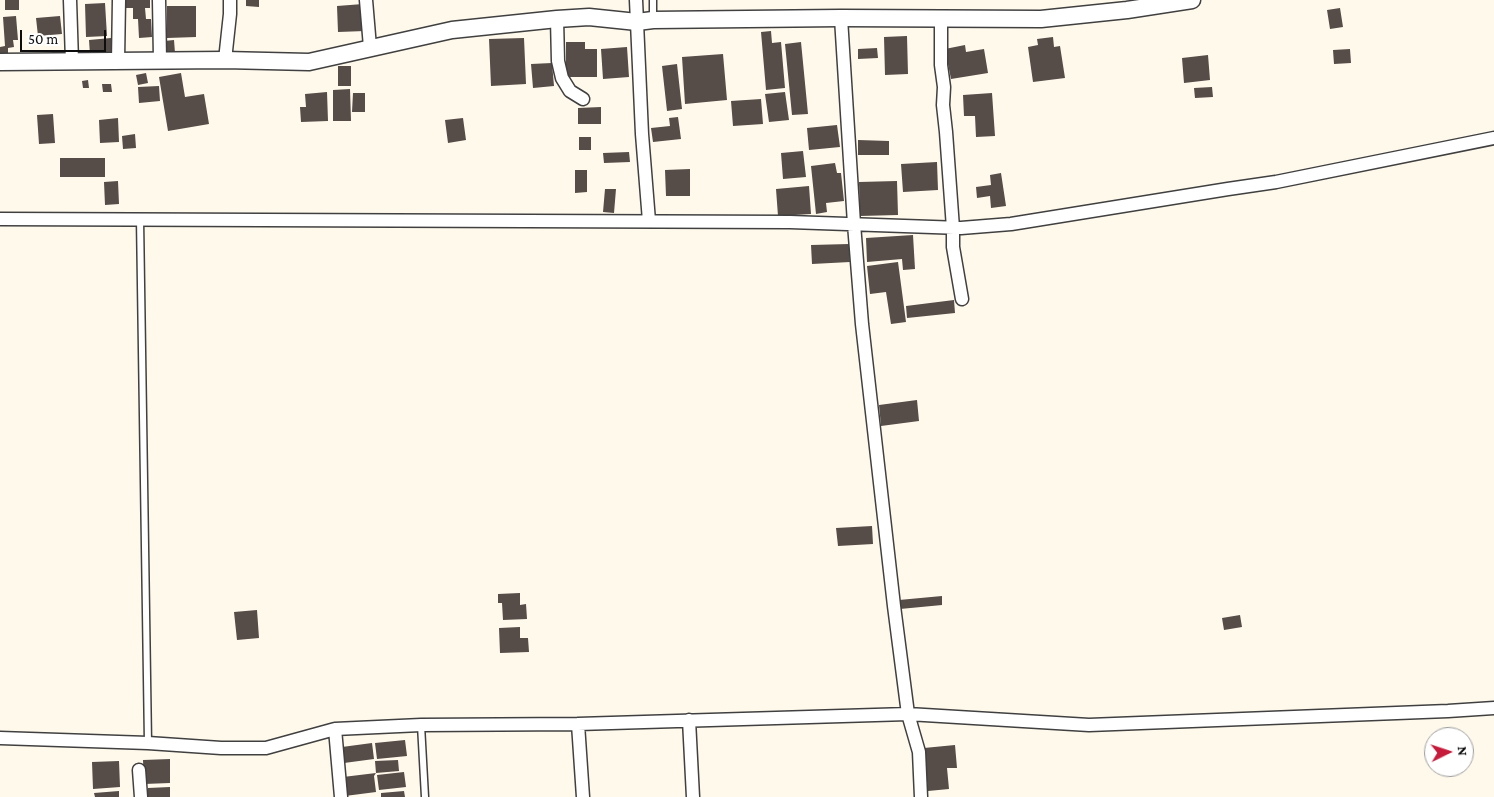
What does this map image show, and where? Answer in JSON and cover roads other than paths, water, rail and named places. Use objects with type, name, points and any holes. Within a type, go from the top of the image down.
[{"type":"street","points":[[70,0],[72,61]]},
{"type":"street","points":[[118,61],[119,0]]},
{"type":"street","points":[[159,0],[160,60]]},
{"type":"street","points":[[225,60],[230,0]]},
{"type":"street","points":[[366,0],[370,48]]},
{"type":"street","points":[[636,0],[645,21],[642,134],[649,221]]},
{"type":"street","points":[[0,62],[160,60],[309,62],[452,30],[557,19],[589,17],[645,21],[841,18],[1042,19],[1126,5],[1192,0]]},
{"type":"street","points":[[841,18],[854,224],[864,344],[908,714],[919,752],[921,797]]},
{"type":"street","points":[[557,19],[558,61],[562,78],[570,91],[583,99]]},
{"type":"street","points":[[941,19],[943,105],[953,246],[962,299]]},
{"type":"street","points":[[0,219],[790,222],[953,228],[1011,224],[1276,182],[1494,138]]},
{"type":"street","points":[[0,738],[148,743],[221,748],[266,748],[335,728],[421,725],[578,724],[908,714],[1089,725],[1494,708]]},
{"type":"street","points":[[689,720],[693,797]]},
{"type":"street","points":[[578,724],[583,797]]},
{"type":"street","points":[[335,728],[342,797]]},
{"type":"street","points":[[140,770],[141,797]]},
{"type":"lane","points":[[645,21],[653,0]]},
{"type":"lane","points":[[140,219],[148,743]]},
{"type":"lane","points":[[421,725],[425,797]]}]
